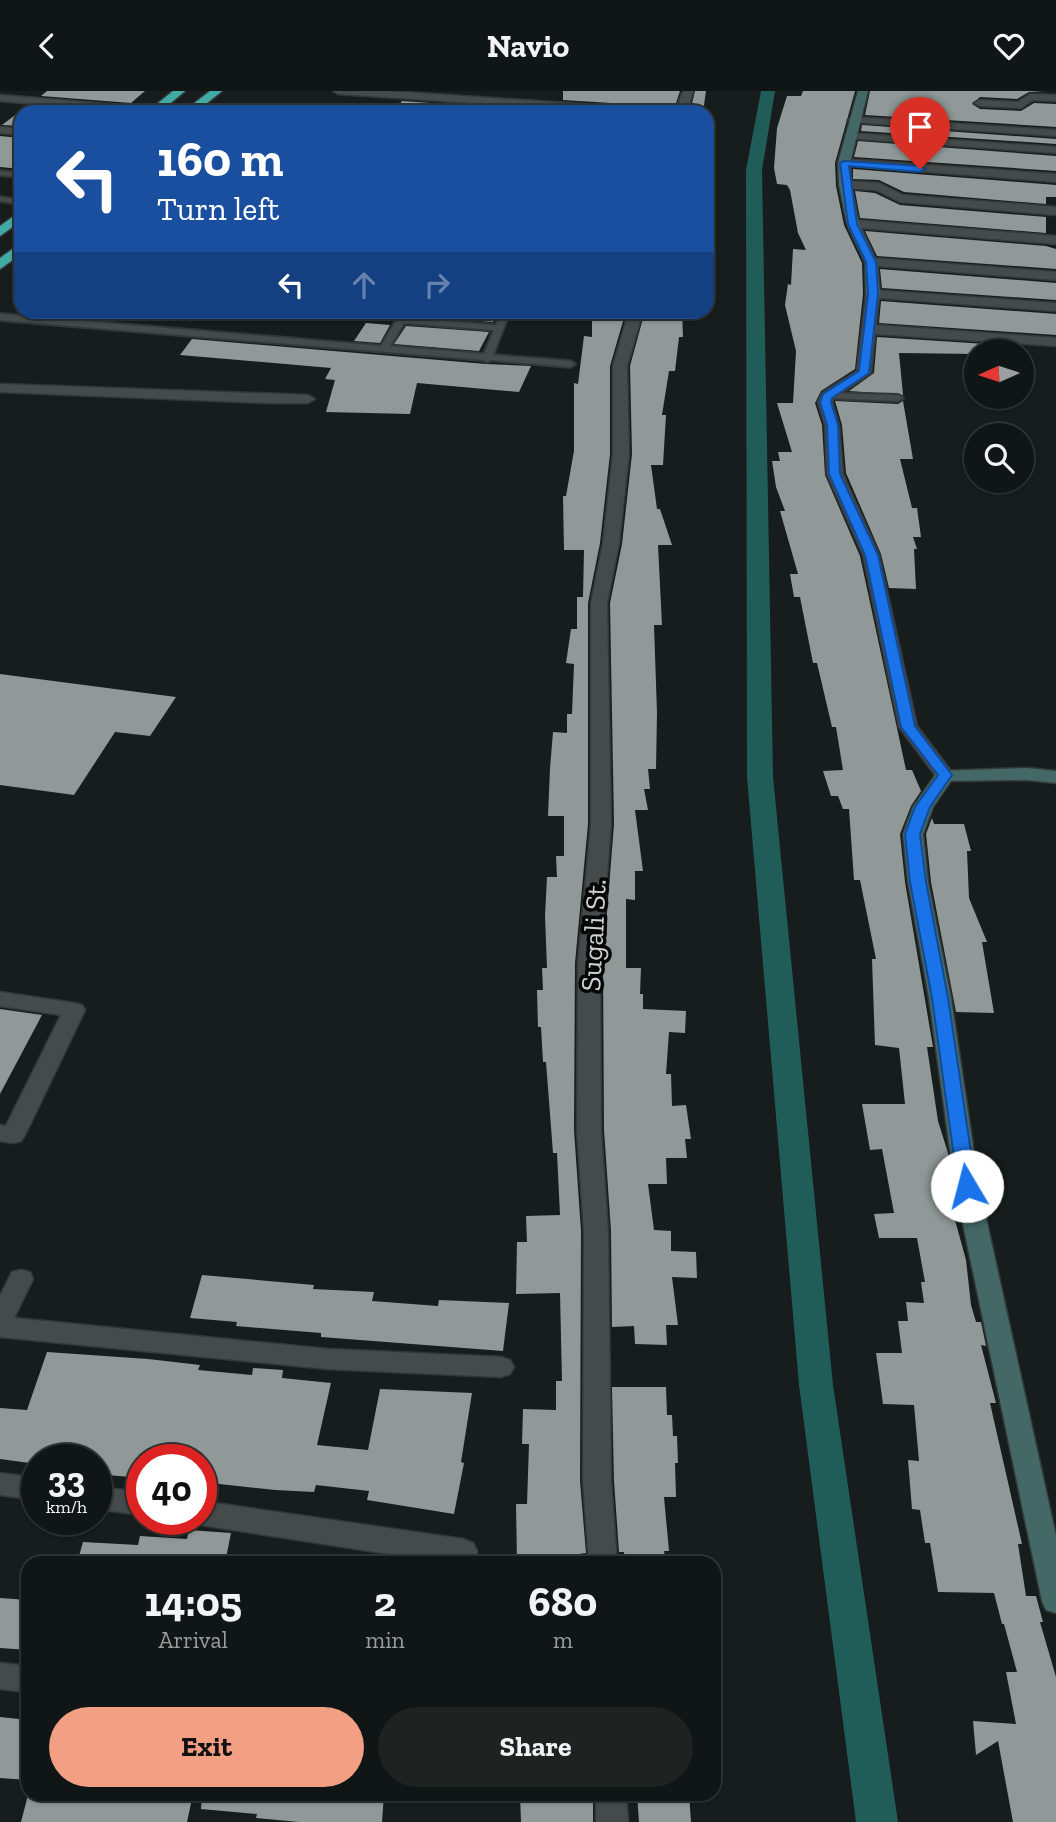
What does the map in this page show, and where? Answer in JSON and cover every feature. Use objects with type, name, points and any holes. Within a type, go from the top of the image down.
[{"type":"highway","points":[[162,105],[180,91]]},
{"type":"highway","points":[[198,105],[217,91]]},
{"type":"highway","points":[[0,231],[14,220]]},
{"type":"highway","points":[[0,265],[14,253]]},
{"type":"street","points":[[338,91],[550,105]]},
{"type":"street","points":[[863,91],[844,163],[845,185],[853,224],[871,262],[873,294],[864,373],[827,396],[825,402],[832,425],[835,474],[871,555],[908,727],[945,775]]},
{"type":"street","points":[[980,103],[1021,105],[1030,97],[1056,98]]},
{"type":"street","points":[[0,98],[83,105]]},
{"type":"street","points":[[854,120],[1056,132]]},
{"type":"street","points":[[850,136],[1056,150]]},
{"type":"street","points":[[844,163],[1056,179]]},
{"type":"street","points":[[845,185],[879,187],[900,198],[1056,211]]},
{"type":"street","points":[[853,224],[1056,240]]},
{"type":"street","points":[[871,262],[1056,276]]},
{"type":"street","points":[[873,294],[1056,307]]},
{"type":"street","name":"Sugali St.","points":[[602,1556],[597,1481],[596,1231],[589,1130],[589,963],[601,824],[599,603],[611,543],[621,454],[620,366],[634,319]]},
{"type":"street","points":[[869,329],[1056,342]]},
{"type":"street","points":[[0,388],[269,400],[308,398]]},
{"type":"street","points":[[945,775],[1027,774],[1056,777]]},
{"type":"street","points":[[945,775],[923,807],[913,834],[918,882],[940,998],[967,1186],[1056,1601]]},
{"type":"street","points":[[0,999],[74,1010],[13,1135],[0,1133]]},
{"type":"street","points":[[0,1322],[21,1279]]},
{"type":"street","points":[[0,1327],[328,1359],[501,1367]]},
{"type":"street","points":[[0,1484],[21,1487]]},
{"type":"street","points":[[217,1515],[464,1551],[463,1556]]},
{"type":"street","points":[[0,1676],[21,1678]]},
{"type":"street","points":[[611,1801],[612,1822]]},
{"type":"lane","points":[[23,319],[570,364]]},
{"type":"lane","points":[[383,350],[401,319]]},
{"type":"lane","points":[[427,319],[499,328]]},
{"type":"lane","points":[[487,359],[503,319]]},
{"type":"lane","points":[[827,396],[898,398]]},
{"type":"building","points":[[47,91],[145,91],[131,103],[41,96]]},
{"type":"building","points":[[563,91],[680,91],[675,105],[615,105],[563,100]]},
{"type":"building","points":[[695,91],[706,91],[704,105],[692,105]]},
{"type":"building","points":[[803,91],[855,91],[835,163],[836,186],[844,225],[862,263],[863,294],[855,369],[821,391],[815,403],[822,425],[825,475],[860,556],[906,770],[912,770],[921,791],[911,806],[900,834],[905,882],[933,1047],[927,1047],[938,1121],[948,1153],[952,1180],[944,1180],[966,1260],[971,1305],[976,1322],[981,1322],[986,1346],[981,1345],[996,1403],[990,1403],[1022,1544],[1018,1544],[1026,1596],[1036,1596],[1043,1622],[1040,1622],[1056,1677],[1056,1822],[1013,1822],[998,1741],[976,1755],[973,1721],[1016,1724],[1006,1672],[1017,1672],[994,1593],[938,1592],[930,1543],[925,1543],[920,1510],[912,1509],[908,1460],[919,1461],[914,1405],[883,1404],[876,1353],[902,1353],[898,1321],[908,1321],[906,1302],[924,1303],[921,1282],[925,1282],[917,1238],[879,1238],[874,1214],[894,1213],[882,1149],[870,1150],[862,1104],[905,1104],[899,1048],[875,1045],[872,959],[876,959],[860,880],[854,880],[849,809],[843,809],[838,796],[831,796],[823,771],[843,770],[836,727],[832,727],[817,663],[813,663],[800,597],[794,597],[790,574],[798,574],[780,511],[785,511],[776,487],[772,461],[780,461],[778,452],[792,452],[777,403],[793,403],[796,351],[785,305],[788,284],[791,285],[793,249],[806,250],[798,233],[790,190],[787,185],[777,184],[774,168],[777,128],[787,96],[801,96]]},
{"type":"building","points":[[870,91],[1045,91],[1029,92],[1017,99],[980,97],[972,104],[980,109],[1021,111],[1034,103],[1056,104],[1056,127],[865,115]]},
{"type":"building","points":[[402,101],[460,105],[399,105]]},
{"type":"building","points":[[14,116],[14,126],[2,125]]},
{"type":"building","points":[[862,125],[1056,139],[1056,144],[861,131]]},
{"type":"building","points":[[0,136],[14,137],[14,168],[0,167]]},
{"type":"building","points":[[858,141],[1056,156],[1056,171],[854,157]]},
{"type":"building","points":[[853,169],[1056,185],[1056,197],[1046,197],[1046,204],[904,192],[879,180],[853,179]]},
{"type":"building","points":[[855,191],[875,193],[900,205],[1046,217],[1046,233],[860,218]]},
{"type":"building","points":[[865,231],[1046,246],[1056,249],[1056,269],[877,256]]},
{"type":"building","points":[[880,269],[1056,283],[1056,300],[882,288]]},
{"type":"building","points":[[881,301],[1056,314],[1056,335],[879,323]]},
{"type":"building","points":[[454,319],[494,319],[493,322]]},
{"type":"building","points":[[592,319],[624,319],[610,366],[610,454],[600,543],[588,603],[588,824],[575,963],[574,1130],[581,1231],[580,1481],[586,1553],[579,1556],[517,1556],[516,1504],[527,1504],[529,1444],[522,1444],[523,1409],[556,1410],[556,1381],[562,1381],[560,1293],[516,1294],[517,1242],[527,1242],[526,1216],[560,1215],[557,1153],[553,1153],[546,1062],[543,1062],[541,1027],[538,1027],[537,990],[543,990],[542,968],[547,968],[547,877],[557,877],[556,856],[564,856],[564,816],[548,816],[550,768],[553,732],[567,733],[567,714],[572,714],[574,664],[566,663],[571,629],[577,629],[577,597],[583,597],[584,550],[564,550],[563,496],[566,496],[574,451],[574,383],[578,384],[584,336],[592,337]]},
{"type":"building","points":[[643,319],[682,319],[683,337],[679,337],[675,371],[669,371],[662,415],[666,415],[663,465],[651,465],[657,509],[660,509],[672,545],[658,545],[662,625],[654,625],[656,769],[648,769],[650,789],[644,789],[648,810],[635,810],[643,871],[635,871],[635,900],[626,899],[626,968],[641,968],[640,994],[643,994],[643,1009],[686,1011],[685,1033],[669,1032],[666,1074],[671,1074],[672,1106],[686,1105],[691,1139],[685,1139],[687,1158],[666,1158],[667,1184],[648,1184],[654,1230],[671,1231],[671,1251],[696,1252],[697,1278],[672,1277],[678,1325],[666,1325],[667,1345],[635,1344],[634,1326],[612,1327],[611,1231],[604,1130],[603,963],[614,824],[610,603],[622,544],[632,454],[630,366]]},
{"type":"building","points":[[366,323],[390,325],[380,343],[354,341]]},
{"type":"building","points":[[406,326],[489,332],[479,351],[394,344]]},
{"type":"building","points":[[877,337],[964,343],[964,354],[899,353],[903,395],[849,391],[874,373]]},
{"type":"building","points":[[192,339],[531,366],[519,392],[417,383],[410,414],[326,412],[335,380],[325,379],[331,368],[180,355]]},
{"type":"building","points":[[835,401],[898,404],[903,401],[913,459],[900,459],[912,508],[917,508],[921,537],[913,537],[917,549],[914,549],[916,589],[889,588],[881,554],[846,473],[842,425]]},
{"type":"building","points":[[0,674],[176,697],[150,736],[115,732],[74,795],[0,785]]},
{"type":"building","points":[[932,818],[934,824],[964,824],[971,851],[967,851],[969,898],[987,942],[982,942],[994,1013],[956,1012],[931,882],[926,834]]},
{"type":"building","points":[[0,1009],[42,1015],[0,1094]]},
{"type":"building","points":[[202,1275],[314,1285],[313,1289],[374,1292],[372,1301],[438,1306],[439,1300],[509,1303],[503,1351],[321,1337],[321,1333],[236,1326],[237,1322],[190,1318]]},
{"type":"building","points":[[47,1352],[148,1359],[200,1365],[198,1370],[252,1375],[253,1368],[283,1370],[282,1378],[331,1383],[317,1445],[368,1450],[380,1389],[472,1393],[461,1462],[464,1463],[454,1514],[367,1500],[369,1491],[316,1485],[314,1492],[217,1484],[217,1444],[126,1444],[126,1477],[112,1475],[112,1444],[21,1444],[21,1462],[0,1459],[0,1408],[27,1410]]},
{"type":"building","points":[[612,1387],[666,1387],[667,1415],[672,1415],[673,1436],[677,1436],[678,1463],[675,1463],[676,1497],[664,1497],[669,1551],[664,1551],[665,1556],[624,1556],[624,1552],[619,1552]]},
{"type":"building","points":[[231,1533],[226,1556],[79,1556],[83,1542],[138,1545],[140,1536],[187,1539],[188,1535]]},
{"type":"building","points":[[0,1598],[21,1600],[21,1650],[0,1648]]},
{"type":"building","points":[[0,1717],[21,1719],[21,1780],[0,1778]]},
{"type":"building","points":[[26,1801],[192,1801],[187,1822],[21,1822]]},
{"type":"building","points":[[202,1801],[384,1801],[382,1822],[299,1822],[256,1818],[257,1814],[201,1809]]},
{"type":"building","points":[[520,1801],[593,1801],[593,1822],[521,1822]]},
{"type":"building","points":[[638,1801],[690,1801],[691,1822],[639,1822]]},
{"type":"waterway","points":[[768,91],[754,170],[760,777],[816,1385],[877,1822]]},
{"type":"route","points":[[920,169],[844,163],[845,185],[853,224],[871,262],[873,294],[864,373],[827,396],[825,402],[832,425],[835,474],[871,555],[908,727],[945,775],[923,807],[913,834],[918,882],[940,998],[967,1186]]}]
